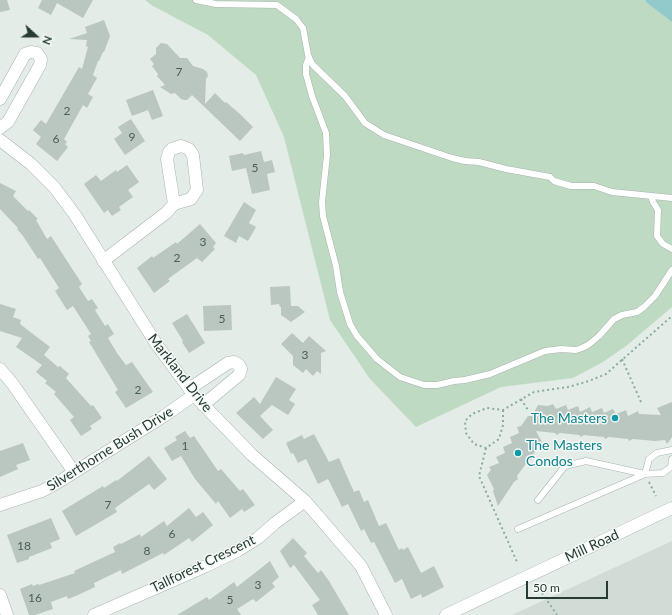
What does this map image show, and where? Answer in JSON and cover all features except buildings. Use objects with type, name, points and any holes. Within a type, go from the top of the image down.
[{"type":"street","points":[[0,99],[25,54],[31,52],[37,53],[41,59],[40,65],[8,122],[0,128]]},
{"type":"street","name":"Markland Drive","points":[[0,140],[31,164],[55,188],[75,215],[157,345],[202,405],[252,455],[305,501],[361,566],[386,615]]},
{"type":"street","points":[[103,261],[166,213],[174,204]]},
{"type":"street","name":"Silverthorne Bush Drive","points":[[0,505],[42,491],[164,416],[231,362],[239,365],[241,371],[239,376],[202,405]]},
{"type":"street","points":[[0,369],[12,383],[74,472]]},
{"type":"street","name":"Tallforest Crescent","points":[[94,615],[237,551],[258,538],[305,501]]},
{"type":"street","name":"Mill Road","points":[[446,615],[672,508]]},
{"type":"street","points":[[0,595],[7,615]]},
{"type":"lane","points":[[196,0],[216,4],[278,2],[303,28],[309,57],[312,64],[345,96],[365,123],[384,136],[452,158],[550,177],[554,181],[566,185],[594,186],[612,192],[672,198]]},
{"type":"lane","points":[[309,57],[306,65],[306,74],[312,96],[326,133],[327,155],[322,202],[323,216],[336,266],[340,292],[350,324],[357,336],[377,359],[400,377],[424,385],[437,385],[454,380],[465,380],[490,374],[545,351],[560,349],[576,350],[582,348],[599,336],[614,319],[622,315],[637,312],[644,307],[655,296],[672,270]]},
{"type":"lane","points":[[651,196],[658,210],[657,236],[663,244],[672,248]]},
{"type":"lane","points":[[518,529],[645,474],[650,459],[657,453],[672,450]]},
{"type":"lane","points":[[538,500],[565,466],[586,461],[645,474],[663,473],[671,467],[672,459]]},
{"type":"path","points":[[486,448],[474,444],[466,433],[466,421],[472,414],[487,408],[503,410],[534,392],[568,387],[606,374],[672,316]]},
{"type":"path","points":[[622,359],[641,402]]},
{"type":"path","points":[[521,399],[528,410]]},
{"type":"path","points":[[503,410],[503,425],[499,439],[486,448],[480,476],[517,562]]},
{"type":"path","points":[[650,486],[656,496]]},
{"type":"path","points":[[542,593],[556,615]]},
{"type":"shaded area","points":[[672,541],[672,615],[512,615]]},
{"type":"green space","points":[[145,0],[645,0],[672,22],[672,307],[626,346],[603,362],[573,378],[501,387],[416,427],[370,379],[330,320],[284,137],[256,75],[208,35],[153,6]]},
{"type":"water","points":[[645,0],[672,0],[672,22],[646,2]]},
{"type":"place","name":"The Masters","points":[[615,418]]},
{"type":"place","name":"The Masters Condos","points":[[518,453]]}]
